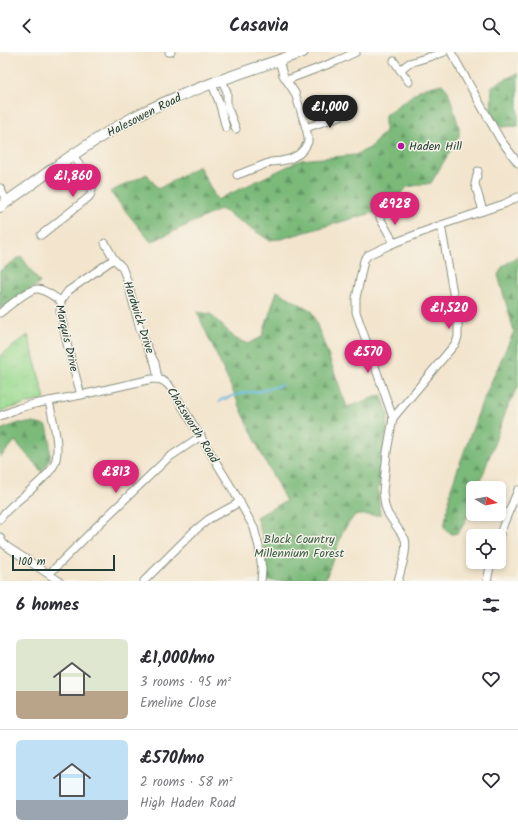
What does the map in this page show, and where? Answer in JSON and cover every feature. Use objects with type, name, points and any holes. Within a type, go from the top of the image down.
[{"type":"main road","name":"Halesowen Road","points":[[4,204],[98,138],[136,116],[183,95],[222,80],[303,52]]},
{"type":"street","points":[[287,80],[356,52]]},
{"type":"street","points":[[400,70],[409,63],[444,52]]},
{"type":"street","points":[[451,52],[500,139],[518,163]]},
{"type":"street","points":[[237,175],[271,162],[281,162],[290,159],[299,154],[308,142],[306,128],[295,93],[283,75],[279,60]]},
{"type":"street","points":[[394,60],[409,82]]},
{"type":"street","points":[[222,80],[227,92],[227,106],[236,129]]},
{"type":"street","points":[[212,84],[219,102],[226,128]]},
{"type":"street","points":[[306,128],[348,113]]},
{"type":"street","points":[[41,235],[92,193],[92,184],[73,155]]},
{"type":"street","points":[[478,171],[475,184],[483,211]]},
{"type":"street","points":[[0,188],[4,204]]},
{"type":"street","points":[[398,581],[406,550],[406,542],[388,514],[385,506],[384,492],[393,418],[356,312],[356,298],[364,260],[368,255],[394,243],[440,225],[504,204],[518,197]]},
{"type":"street","points":[[380,218],[394,243]]},
{"type":"street","points":[[393,418],[456,343],[458,337],[458,321],[440,225]]},
{"type":"street","name":"Hardwick Drive","points":[[105,243],[114,259],[122,267],[140,329],[155,363],[158,379]]},
{"type":"street","points":[[61,301],[68,291],[114,259]]},
{"type":"street","name":"Marquis Drive","points":[[0,313],[30,290],[42,290],[61,301],[60,312],[81,395]]},
{"type":"street","name":"Chatsworth Road","points":[[0,416],[20,408],[152,379],[165,381],[201,436],[254,528],[259,547],[262,570],[261,581]]},
{"type":"street","points":[[0,519],[15,503],[42,480],[54,465],[56,458],[56,435],[49,401]]},
{"type":"street","points":[[49,574],[168,458],[201,436]]},
{"type":"street","points":[[502,529],[518,490]]},
{"type":"street","points":[[144,581],[193,532],[209,519],[240,502]]},
{"type":"street","points":[[0,537],[6,546],[59,581]]},
{"type":"street","points":[[487,581],[490,569]]},
{"type":"green space","points":[[518,73],[518,126],[501,127],[491,115],[492,86]]},
{"type":"green space","points":[[442,84],[448,91],[459,127],[459,136],[431,183],[407,187],[383,216],[372,213],[281,239],[269,240],[221,209],[151,242],[110,192],[147,174],[158,189],[199,166],[217,200],[301,160],[355,155],[370,148],[385,131],[385,115],[421,89]]},
{"type":"green space","points":[[21,256],[40,283],[0,309],[0,271]]},
{"type":"green space","points":[[518,256],[518,388],[509,403],[481,481],[466,481],[466,519],[458,533],[452,534],[444,528],[451,488],[481,405],[514,331],[498,275],[503,266]]},
{"type":"green space","name":"Black Country Millennium Forest","points":[[277,291],[312,311],[347,407],[381,395],[388,413],[378,492],[380,515],[355,515],[343,531],[325,581],[267,581],[266,557],[263,538],[256,517],[286,501],[262,455],[197,312],[210,314],[236,339],[248,344],[262,337]]},
{"type":"green space","points":[[28,335],[45,399],[0,411],[0,356]]},
{"type":"green space","points":[[19,423],[33,423],[47,426],[50,440],[50,458],[42,472],[15,441],[0,458],[0,430]]},
{"type":"waterway","points":[[219,402],[222,399],[232,396],[247,392],[257,392],[281,385]]},
{"type":"place","name":"Haden Hill","points":[[401,146]]}]
